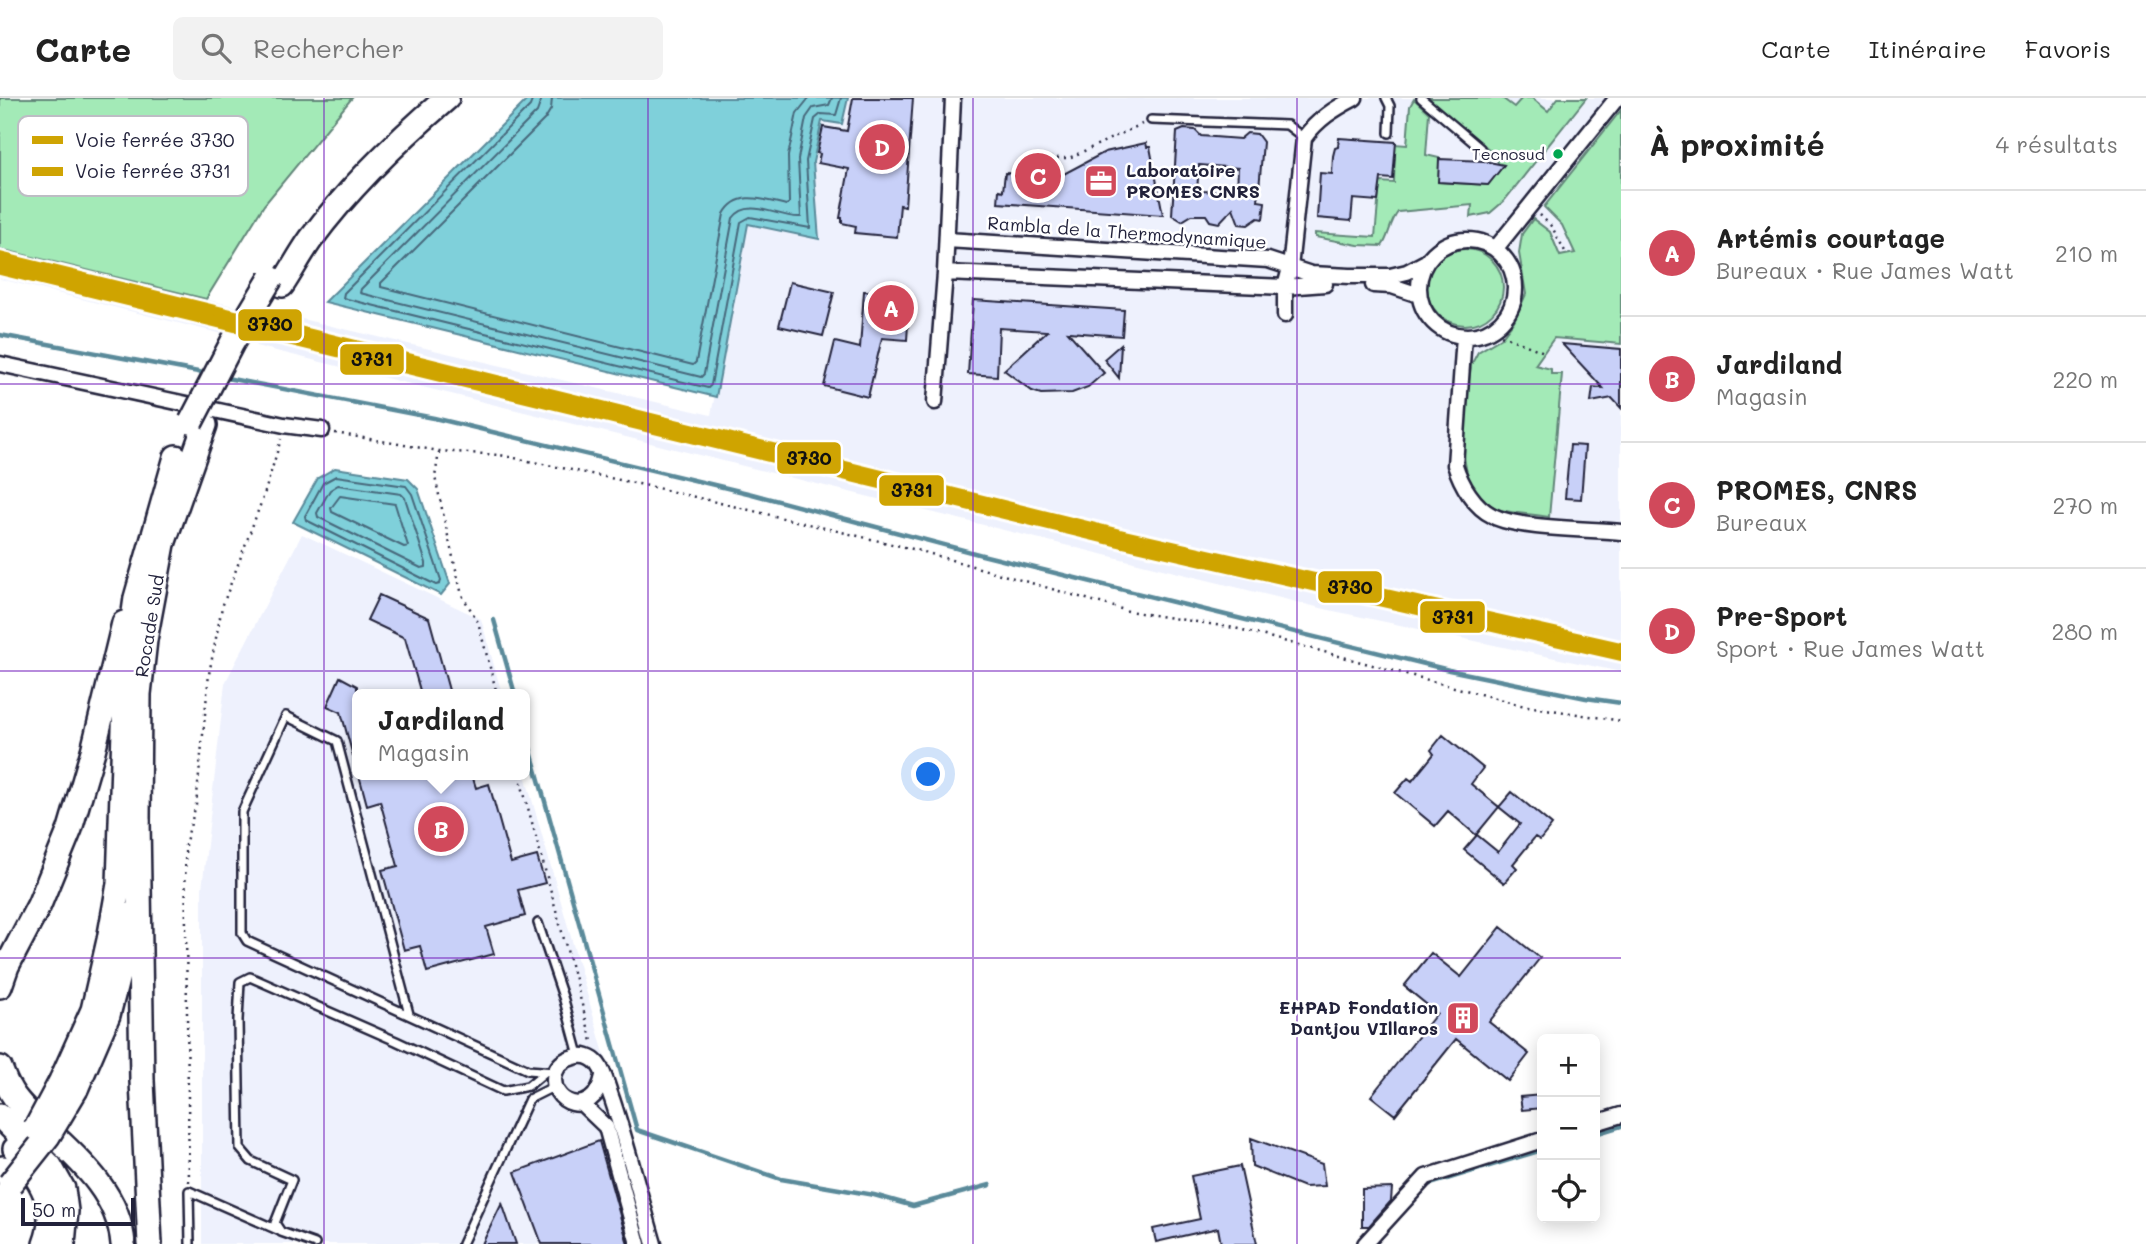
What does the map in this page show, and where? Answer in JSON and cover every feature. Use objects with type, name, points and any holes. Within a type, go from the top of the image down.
[{"type":"main road","name":"Rocade Sud","points":[[149,1244],[142,1081],[139,694],[145,640],[163,544],[198,424],[232,343],[345,184],[397,127],[430,98]]},
{"type":"main road","name":"Rocade Sud","points":[[277,281],[352,190],[405,134],[447,98]]},
{"type":"main road","name":"Rocade Sud","points":[[0,986],[39,905],[70,829],[93,751],[142,548],[176,457],[198,424]]},
{"type":"main road","points":[[69,1085],[93,1010],[118,884],[128,657],[136,598],[176,457]]},
{"type":"main road","points":[[3,1180],[36,1128],[69,1085],[108,1015],[124,952],[138,821]]},
{"type":"main road","points":[[0,1068],[9,1089],[28,1112],[88,1168],[112,1203],[123,1244]]},
{"type":"main road","points":[[0,1116],[50,1166],[63,1189],[66,1211],[63,1244]]},
{"type":"main road","points":[[0,1135],[24,1159],[41,1183],[50,1209],[49,1234],[45,1244]]},
{"type":"street","points":[[935,402],[946,273],[953,98]]},
{"type":"street","points":[[1285,314],[1285,287],[1290,268],[1304,138],[1327,113],[1355,98]]},
{"type":"street","points":[[1496,248],[1617,98]]},
{"type":"street","name":"Rambla de la Thermodynamique","points":[[947,240],[1268,260],[1311,274],[1390,276],[1407,272],[1426,262]]},
{"type":"street","points":[[1458,240],[1483,242],[1496,248],[1510,265],[1516,289],[1513,304],[1500,324],[1483,334],[1464,336],[1439,327],[1425,312],[1419,295],[1426,262],[1444,246],[1458,240]]},
{"type":"street","points":[[946,273],[1285,287],[1311,283],[1392,286],[1408,289],[1419,295]]},
{"type":"street","points":[[1464,336],[1455,465],[1462,485],[1489,515],[1507,522],[1621,532]]},
{"type":"street","points":[[0,364],[284,425],[322,430]]},
{"type":"street","points":[[638,1244],[606,1127],[582,1104],[569,1102],[560,1096],[552,1077],[564,1060],[579,1055],[590,1058],[601,1070],[618,1117],[654,1244]]},
{"type":"street","points":[[582,1104],[600,1090],[601,1070]]},
{"type":"street","points":[[1600,1121],[1621,1115]]},
{"type":"street","points":[[1366,1244],[1426,1177],[1537,1142]]},
{"type":"lane","points":[[1386,98],[1390,106],[1389,133]]},
{"type":"lane","points":[[1421,98],[1480,148]]},
{"type":"lane","points":[[1151,120],[1287,125],[1304,138]]},
{"type":"lane","points":[[409,1014],[337,741],[286,716],[242,812],[242,933],[247,941],[528,1070],[552,1077]]},
{"type":"lane","points":[[538,923],[579,1055]]},
{"type":"lane","points":[[281,1232],[275,1223],[292,1180],[251,1161],[240,1148],[240,982],[250,977],[503,1091],[552,1077]]},
{"type":"lane","points":[[461,1244],[529,1099],[552,1077]]},
{"type":"lane","points":[[190,1244],[189,1191],[281,1232],[315,1244]]},
{"type":"lane","points":[[289,1244],[293,1235]]},
{"type":"path","points":[[1050,158],[1069,158],[1151,120]]},
{"type":"path","points":[[1531,205],[1552,227],[1567,255]]},
{"type":"path","points":[[1488,330],[1544,352]]},
{"type":"path","points":[[189,1191],[185,845],[196,805],[209,674],[222,607],[264,495],[284,425]]},
{"type":"path","points":[[322,430],[439,451],[500,455],[653,487],[917,550],[1128,611],[1235,628],[1521,705],[1621,721]]},
{"type":"path","points":[[439,451],[435,477],[462,595],[478,622],[496,689]]},
{"type":"path","points":[[520,780],[601,1070]]},
{"type":"shaded area","points":[[848,98],[1621,98],[1621,672],[1329,610],[256,346],[276,313],[711,415],[748,223],[819,239],[813,162],[822,120],[842,124]]},
{"type":"shaded area","points":[[0,249],[242,308],[227,335],[0,279]]},
{"type":"shaded area","points":[[302,534],[481,619],[501,689],[352,689],[352,780],[526,780],[658,1244],[202,1244],[202,889],[225,683]]},
{"type":"green space","points":[[0,98],[352,98],[264,205],[206,299],[0,249]]},
{"type":"green space","points":[[1427,98],[1502,98],[1514,107],[1522,98],[1532,98],[1548,111],[1558,98],[1586,98],[1504,201],[1490,213],[1471,217],[1472,205],[1398,212],[1382,246],[1358,245],[1315,237],[1315,233],[1375,237],[1380,182],[1394,183],[1395,144],[1407,145],[1410,106],[1414,99],[1429,113],[1426,155],[1439,158],[1439,182],[1488,185],[1502,167],[1496,155]]},
{"type":"green space","points":[[1621,110],[1621,344],[1554,338],[1535,365],[1551,369],[1551,374],[1562,374],[1549,517],[1501,510],[1483,500],[1472,486],[1466,468],[1464,425],[1471,365],[1478,352],[1501,338],[1514,321],[1526,294],[1519,253],[1522,234],[1533,219],[1550,232],[1560,256],[1575,253],[1562,225],[1544,207]]},
{"type":"green space","points":[[1465,249],[1480,252],[1492,260],[1500,272],[1503,287],[1500,302],[1492,314],[1480,322],[1465,325],[1450,322],[1438,314],[1430,302],[1427,287],[1430,272],[1438,260],[1450,252]]},
{"type":"water","points":[[529,98],[848,98],[842,124],[822,121],[813,162],[819,239],[748,224],[716,397],[325,302]]},
{"type":"water","points":[[335,468],[408,479],[418,489],[450,584],[441,595],[293,522],[318,478]]},
{"type":"building","points":[[853,98],[913,98],[905,206],[900,205],[897,237],[855,233],[856,226],[842,223],[840,218],[849,169],[818,163],[820,154],[817,153],[823,127],[847,131]]},
{"type":"building","points":[[1184,129],[1195,130],[1201,136],[1240,139],[1247,133],[1257,134],[1263,142],[1258,201],[1265,202],[1263,219],[1258,218],[1248,225],[1239,224],[1233,208],[1219,223],[1210,221],[1206,215],[1192,215],[1182,221],[1172,215],[1177,132]],"holes":[[[1199,165],[1238,168],[1237,192],[1197,191]]]},
{"type":"building","points":[[1339,138],[1396,142],[1393,179],[1381,178],[1378,201],[1353,199],[1351,221],[1317,218],[1320,173],[1332,174],[1333,156]]},
{"type":"building","points":[[1146,143],[1147,147],[1150,147],[1163,215],[998,203],[999,190],[1003,191],[1005,173],[1060,176],[1105,152]]},
{"type":"building","points":[[1439,159],[1484,161],[1504,165],[1488,185],[1438,182]]},
{"type":"building","points":[[790,282],[834,292],[823,336],[779,326]]},
{"type":"building","points":[[864,291],[910,294],[907,340],[882,338],[868,397],[824,386],[835,342],[860,348]]},
{"type":"building","points":[[973,300],[1124,310],[1122,336],[1068,332],[1104,373],[1088,387],[1072,393],[1041,394],[1032,391],[1004,370],[1047,331],[999,328],[997,376],[968,374]]},
{"type":"building","points":[[1121,344],[1119,378],[1104,359]]},
{"type":"building","points":[[1562,344],[1621,349],[1621,408],[1612,398],[1591,402],[1593,387],[1603,388]]},
{"type":"building","points":[[1570,445],[1585,446],[1581,499],[1565,498]]},
{"type":"building","points":[[379,595],[429,618],[449,689],[420,689],[405,638],[367,620]]},
{"type":"building","points":[[340,677],[357,686],[357,689],[352,689],[352,752],[341,712],[327,706]]},
{"type":"building","points":[[1443,735],[1483,768],[1471,784],[1499,807],[1476,835],[1448,811],[1435,826],[1395,793],[1408,778],[1412,781],[1434,754],[1431,750]]},
{"type":"building","points":[[360,780],[474,780],[476,788],[489,784],[511,863],[537,856],[545,883],[518,890],[525,916],[486,927],[494,954],[427,972],[420,946],[404,950],[382,870],[398,866],[380,801],[367,805]]},
{"type":"building","points":[[1512,792],[1552,825],[1540,840],[1535,837],[1513,864],[1517,868],[1504,883],[1464,850],[1477,835],[1498,852],[1520,824],[1499,807]]},
{"type":"building","name":"EHPAD Fondation Dantjou VIllaros","points":[[1501,927],[1540,958],[1489,1022],[1529,1054],[1508,1081],[1456,1039],[1395,1115],[1371,1096],[1437,1013],[1404,986],[1431,953],[1461,977]]},
{"type":"building","points":[[1537,1095],[1537,1108],[1522,1110],[1520,1097]]},
{"type":"building","points":[[1251,1138],[1322,1164],[1325,1186],[1304,1187],[1252,1166]]},
{"type":"building","points":[[599,1141],[628,1244],[542,1244],[515,1172]]},
{"type":"building","points":[[1240,1166],[1257,1244],[1221,1244],[1218,1228],[1156,1242],[1153,1229],[1200,1219],[1191,1176]]},
{"type":"building","points":[[1392,1188],[1391,1201],[1369,1226],[1362,1226],[1362,1189]]},
{"type":"building","points":[[502,1203],[516,1244],[482,1244]]},
{"type":"waterway","points":[[0,335],[209,374]]},
{"type":"waterway","points":[[221,377],[434,418],[752,494],[982,555],[1449,670],[1621,703]]},
{"type":"waterway","points":[[494,620],[514,689]]},
{"type":"waterway","points":[[530,748],[637,1130],[781,1179],[874,1195],[913,1206],[990,1185]]},
{"type":"waterway","points":[[1600,1132],[1621,1126]]},
{"type":"waterway","points":[[1427,1185],[1537,1152]]},
{"type":"rail line","name":"3730","points":[[0,258],[1124,536],[1621,648]]},
{"type":"rail line","name":"3731","points":[[0,269],[1123,542],[1621,655]]},
{"type":"place","name":"Pre-Sport","points":[[882,147]]},
{"type":"place","name":"Tecnosud","points":[[1558,154]]},
{"type":"place","name":"PROMES, CNRS","points":[[1038,176]]},
{"type":"place","name":"Laboratoire PROMES CNRS","points":[[1101,181]]},
{"type":"place","name":"Artémis courtage","points":[[891,308]]},
{"type":"place","name":"Jardiland","points":[[441,829]]},
{"type":"place","name":"EHPAD Fondation Dantjou VIllaros","points":[[1463,1018]]}]
